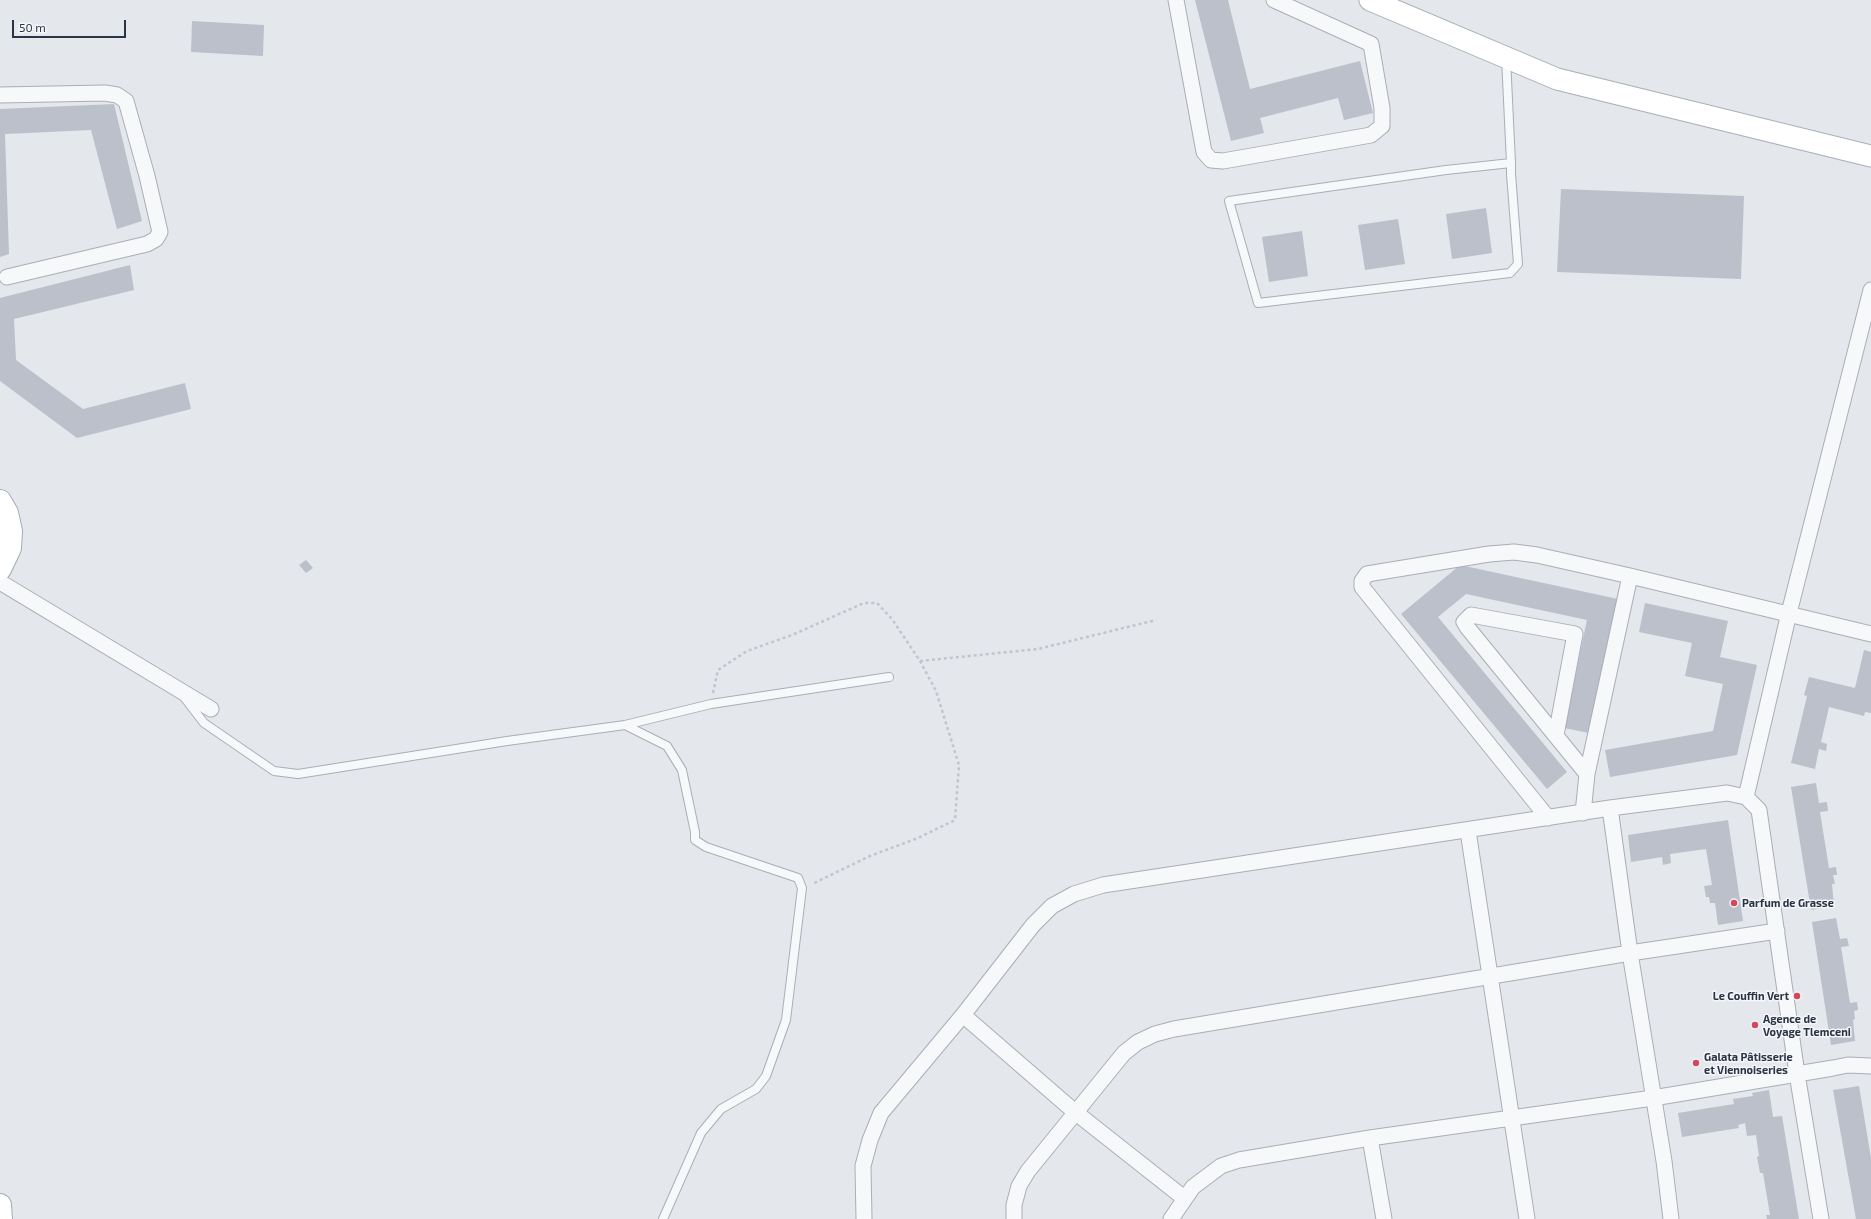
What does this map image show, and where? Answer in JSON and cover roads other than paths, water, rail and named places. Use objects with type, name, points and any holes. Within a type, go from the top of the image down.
[{"type":"main road","points":[[1370,0],[1557,79],[1871,156]]},
{"type":"main road","points":[[0,501],[7,513],[11,530],[10,548],[0,569]]},
{"type":"main road","points":[[0,1205],[1,1219]]},
{"type":"street","points":[[1176,0],[1204,152],[1211,160],[1223,161],[1371,135],[1382,126],[1382,108],[1371,44],[1274,0]]},
{"type":"street","points":[[0,95],[105,93],[117,95],[126,101],[147,176],[160,232],[156,239],[147,244],[7,277]]},
{"type":"street","points":[[1746,797],[1789,613],[1871,290]]},
{"type":"street","points":[[1548,818],[1362,587],[1362,580],[1367,574],[1490,554],[1514,552],[1537,555],[1630,576],[1789,613],[1871,634]]},
{"type":"street","points":[[1583,813],[1587,774],[1630,576]]},
{"type":"street","points":[[0,582],[211,709]]},
{"type":"street","points":[[1556,735],[1574,634],[1471,615],[1464,622],[1467,627],[1587,774]]},
{"type":"street","points":[[864,1219],[863,1166],[870,1140],[881,1113],[963,1015],[1033,924],[1052,906],[1074,894],[1103,885],[1468,831],[1610,808],[1727,793],[1746,797],[1759,810],[1797,1074],[1820,1219]]},
{"type":"street","points":[[1610,808],[1630,953],[1664,1161],[1671,1219]]},
{"type":"street","points":[[1468,831],[1527,1219]]},
{"type":"street","points":[[1014,1219],[1014,1205],[1019,1186],[1028,1171],[1124,1053],[1138,1042],[1155,1034],[1174,1029],[1490,976],[1777,931]]},
{"type":"street","points":[[963,1015],[1075,1112],[1184,1198]]},
{"type":"street","points":[[1171,1219],[1193,1187],[1221,1166],[1238,1160],[1370,1138],[1653,1098],[1848,1065],[1871,1066]]},
{"type":"street","points":[[1370,1138],[1384,1219]]},
{"type":"lane","points":[[1506,58],[1518,264],[1510,274],[1258,303],[1229,201],[1446,170],[1511,164]]},
{"type":"lane","points":[[177,689],[204,723],[274,771],[298,774],[506,741],[625,725],[711,704],[889,677]]},
{"type":"lane","points":[[625,725],[667,746],[682,770],[695,832],[694,840],[706,847],[798,878],[802,888],[786,1020],[766,1076],[756,1089],[721,1109],[701,1133],[663,1219]]},
{"type":"place","name":"Parfum de Grasse","points":[[1734,903]]},
{"type":"place","name":"Le Couffin Vert","points":[[1797,996]]},
{"type":"place","name":"Agence de Voyage Tlemceni","points":[[1755,1025]]},
{"type":"place","name":"Galata Pâtisserie et Viennoiseries","points":[[1696,1063]]}]
